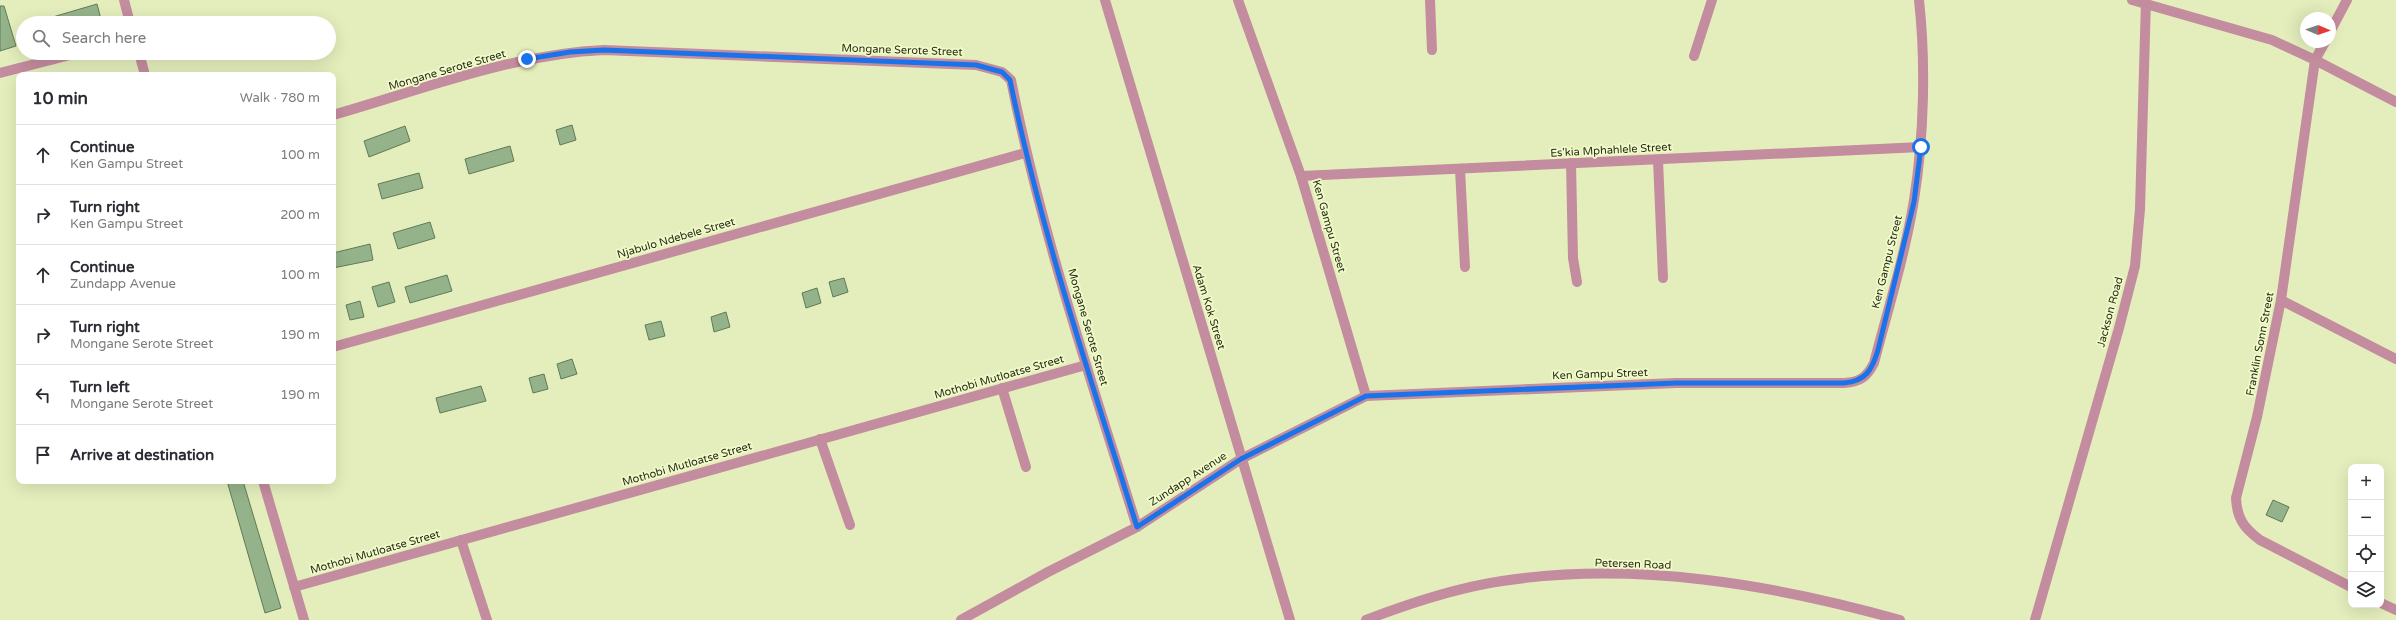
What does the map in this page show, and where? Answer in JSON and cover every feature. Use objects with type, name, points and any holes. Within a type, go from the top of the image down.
[{"type":"street","points":[[124,0],[128,16]]},
{"type":"street","name":"Adam Kok Street","points":[[1105,0],[1290,620]]},
{"type":"street","name":"Ken Gampu Street","points":[[1238,0],[1301,176],[1366,396],[1676,383],[1844,383],[1862,379],[1870,372],[1876,356],[1914,202],[1921,147],[1922,24],[1919,0]]},
{"type":"street","points":[[1430,0],[1432,50]]},
{"type":"street","points":[[1694,56],[1712,0]]},
{"type":"street","points":[[2132,0],[2266,38],[2315,60],[2396,102]]},
{"type":"street","points":[[2336,21],[2347,0]]},
{"type":"street","name":"Jackson Road","points":[[2035,620],[2113,351],[2135,266],[2140,208],[2145,3]]},
{"type":"street","name":"Franklin Sonn Street","points":[[2322,48],[2315,60],[2281,300],[2258,417],[2236,498],[2237,513],[2241,522],[2260,540],[2348,585]]},
{"type":"street","name":"Mongane Serote Street","points":[[336,115],[527,59],[570,52],[604,50],[976,65],[1002,72],[1010,80],[1025,153],[1086,365],[1137,527]]},
{"type":"street","points":[[0,73],[51,60]]},
{"type":"street","points":[[141,60],[144,72]]},
{"type":"street","name":"Es'kia Mphahlele Street","points":[[1301,176],[1921,147]]},
{"type":"street","name":"Njabulo Ndebele Street","points":[[336,346],[1025,153]]},
{"type":"street","points":[[1658,160],[1663,278]]},
{"type":"street","points":[[1572,163],[1573,258],[1577,282]]},
{"type":"street","points":[[1460,169],[1465,267]]},
{"type":"street","points":[[2281,300],[2396,360]]},
{"type":"street","name":"Mothobi Mutloatse Street","points":[[294,587],[1086,365]]},
{"type":"street","points":[[1002,388],[1026,467]]},
{"type":"street","name":"Zundapp Avenue","points":[[961,620],[1048,572],[1137,527],[1241,459],[1366,396]]},
{"type":"street","points":[[820,439],[850,525]]},
{"type":"street","points":[[264,484],[304,620]]},
{"type":"street","points":[[461,540],[487,620]]},
{"type":"street","name":"Petersen Road","points":[[1366,620],[1433,596],[1466,588],[1531,578],[1590,574],[1646,575],[1737,583],[1812,596],[1900,620]]},
{"type":"street","points":[[2384,604],[2396,610]]},
{"type":"building","points":[[97,4],[100,16],[56,16]]},
{"type":"building","points":[[0,6],[4,6],[16,46],[0,51]]},
{"type":"building","points":[[572,125],[576,140],[560,145],[556,130]]},
{"type":"building","points":[[405,126],[410,141],[369,157],[364,141]]},
{"type":"building","points":[[510,146],[514,161],[469,174],[465,159]]},
{"type":"building","points":[[419,173],[423,188],[382,199],[378,184]]},
{"type":"building","points":[[430,222],[435,238],[398,249],[393,233]]},
{"type":"building","points":[[370,244],[373,260],[336,267],[336,252]]},
{"type":"building","points":[[447,275],[452,291],[410,303],[405,287]]},
{"type":"building","points":[[844,278],[848,292],[833,297],[829,282]]},
{"type":"building","points":[[389,282],[395,302],[378,307],[372,287]]},
{"type":"building","points":[[817,288],[821,303],[806,308],[802,293]]},
{"type":"building","points":[[360,301],[364,317],[350,320],[346,305]]},
{"type":"building","points":[[726,312],[730,327],[714,332],[711,317]]},
{"type":"building","points":[[661,321],[665,336],[649,340],[645,325]]},
{"type":"building","points":[[572,359],[577,374],[561,379],[557,364]]},
{"type":"building","points":[[544,374],[548,389],[533,393],[529,378]]},
{"type":"building","points":[[481,386],[486,401],[440,413],[436,398]]},
{"type":"building","points":[[228,484],[244,484],[281,608],[265,613]]},
{"type":"building","points":[[2273,500],[2289,507],[2282,522],[2266,515]]},
{"type":"route","points":[[527,59],[570,52],[604,50],[976,65],[1002,72],[1010,80],[1025,153],[1086,365],[1137,527],[1241,459],[1366,396],[1676,383],[1844,383],[1862,379],[1870,372],[1878,350],[1914,202],[1921,147]]}]
